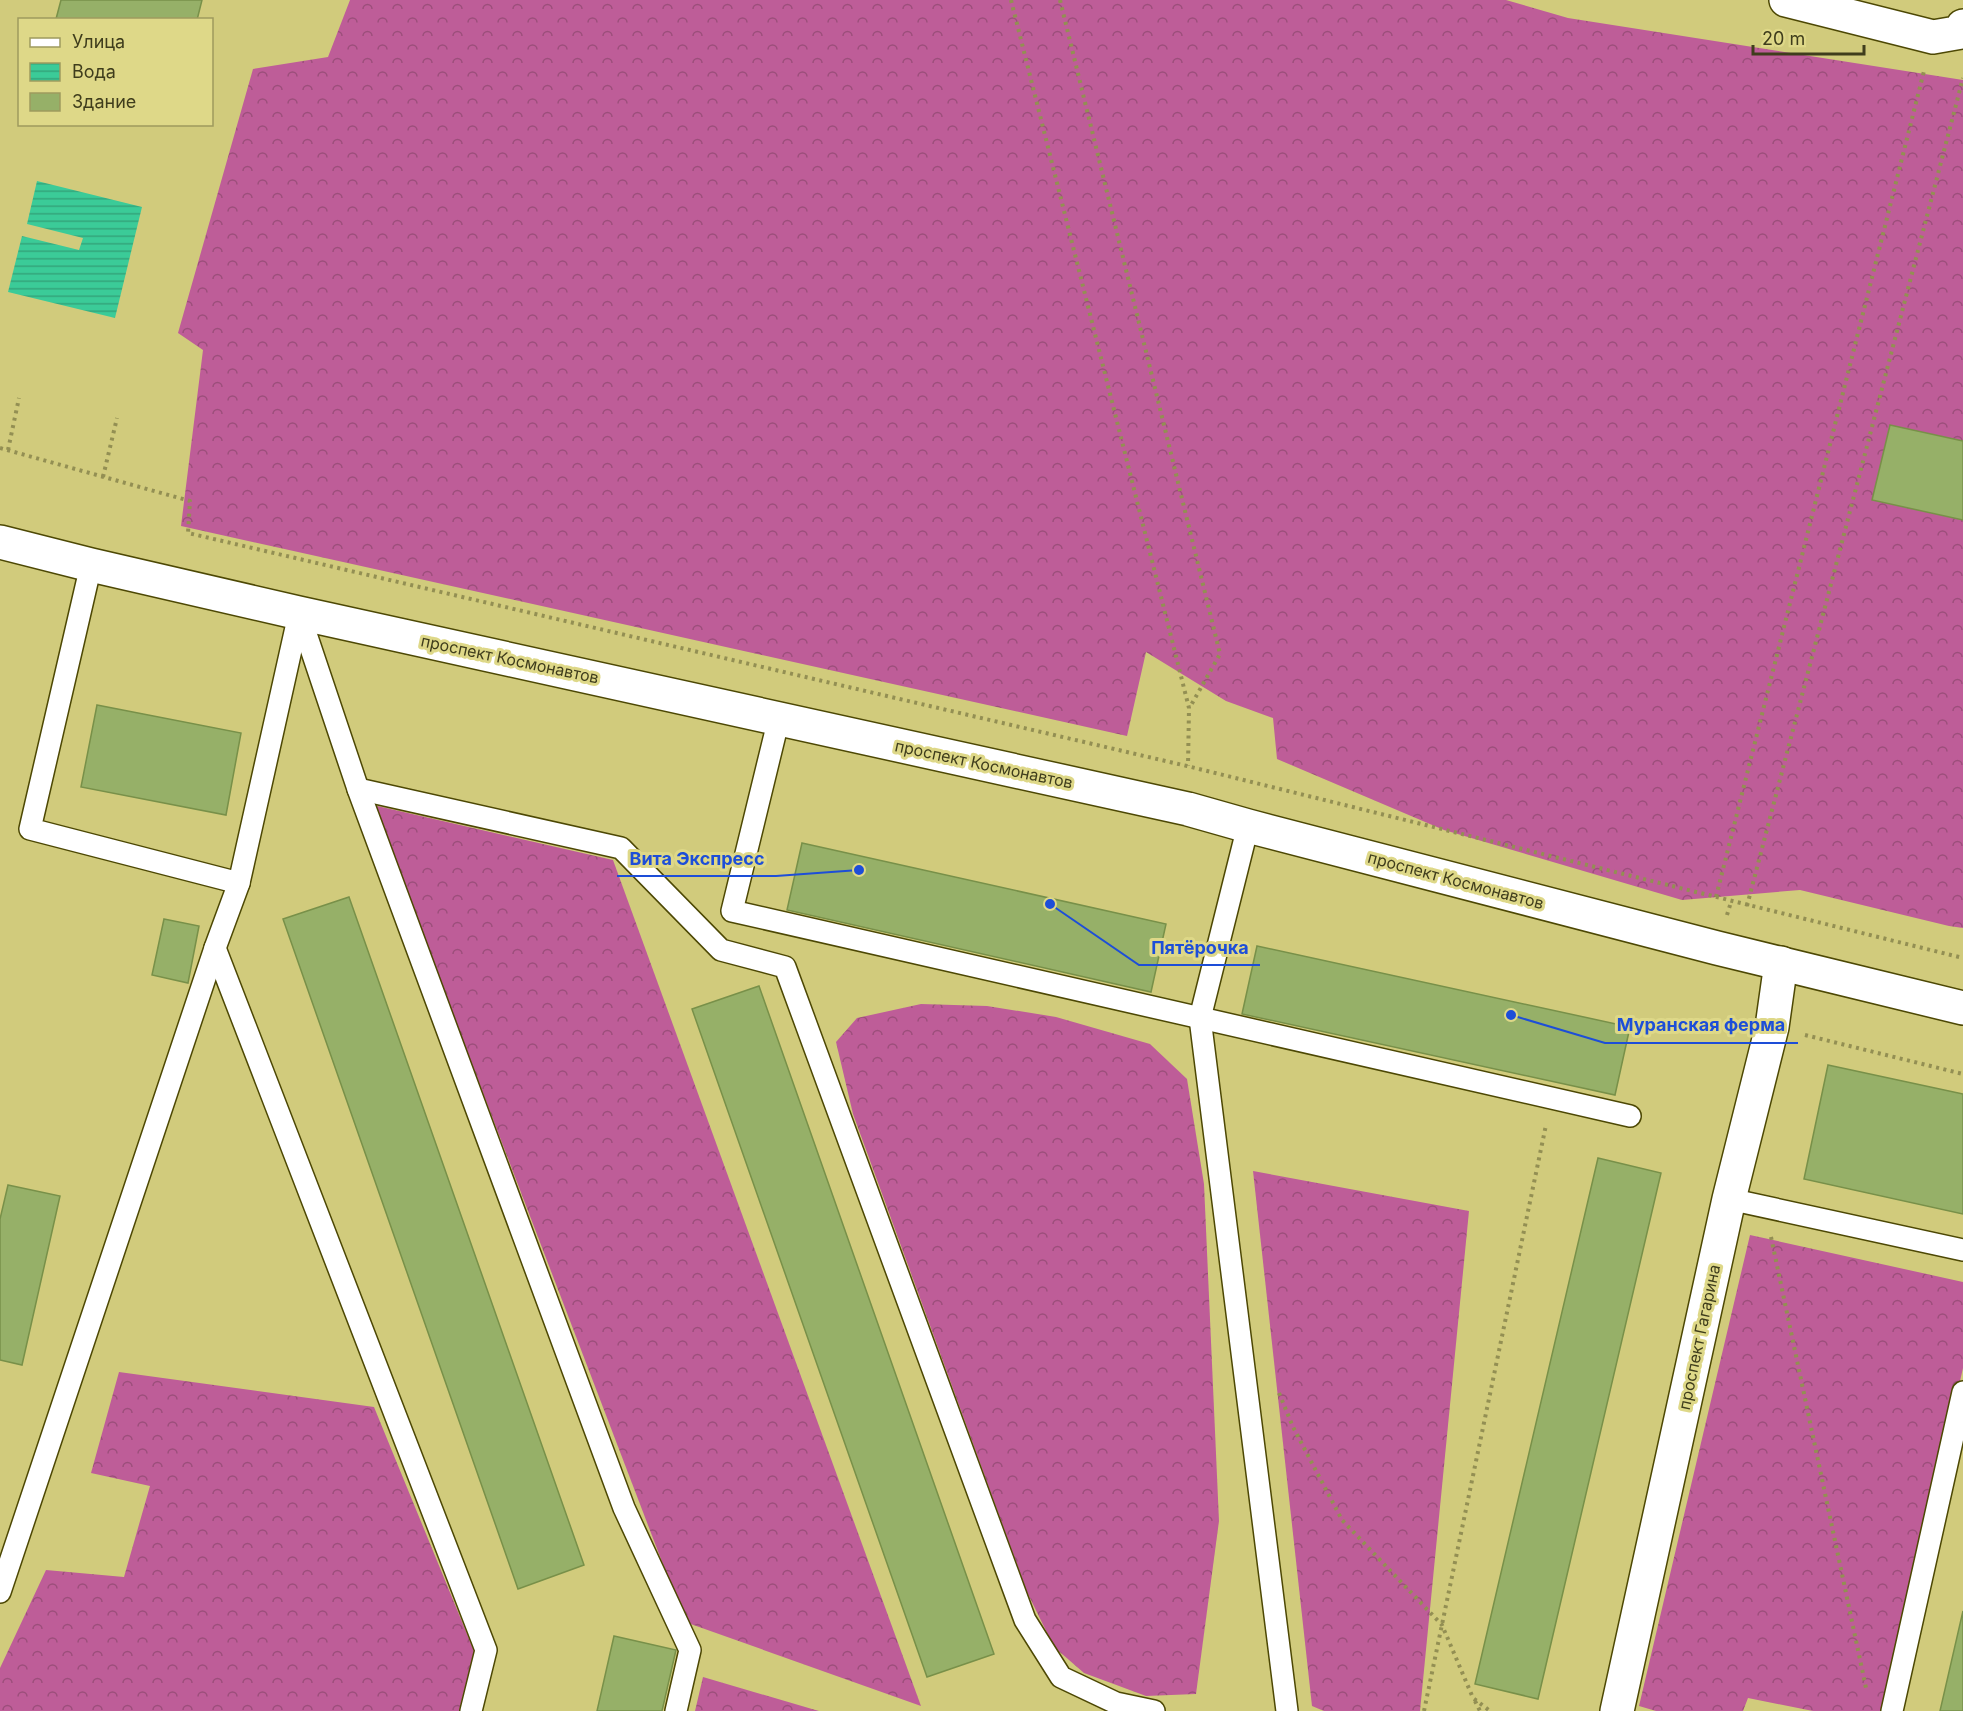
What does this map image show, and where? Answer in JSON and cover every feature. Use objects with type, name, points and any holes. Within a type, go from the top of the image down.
[{"type":"main road","points":[[1786,0],[1933,37],[1962,32],[1963,26]]},
{"type":"main road","name":"проспект Космонавтов","points":[[0,542],[91,566],[299,613],[1188,809],[1717,948],[1963,1008]]},
{"type":"main road","name":"проспект Гагарина","points":[[1617,1711],[1729,1199],[1772,1028],[1781,963]]},
{"type":"lane","points":[[91,566],[30,829],[238,883]]},
{"type":"lane","points":[[299,613],[358,789],[624,1508],[690,1650],[676,1711]]},
{"type":"lane","points":[[0,1592],[238,883],[299,613]]},
{"type":"lane","points":[[779,718],[732,911],[1630,1116]]},
{"type":"lane","points":[[358,789],[621,848],[721,950],[785,967],[1025,1620],[1061,1677],[1116,1707],[1154,1711]]},
{"type":"lane","points":[[1248,826],[1200,1018],[1287,1711]]},
{"type":"lane","points":[[215,948],[486,1650],[471,1711]]},
{"type":"lane","points":[[1729,1199],[1963,1250]]},
{"type":"lane","points":[[1892,1711],[1963,1392]]},
{"type":"path","points":[[1011,0],[1189,708],[1188,809]]},
{"type":"path","points":[[1060,0],[1220,654],[1189,708]]},
{"type":"path","points":[[1716,897],[1933,37]]},
{"type":"path","points":[[1747,906],[1963,78]]},
{"type":"path","points":[[8,450],[19,398]]},
{"type":"path","points":[[103,477],[117,418]]},
{"type":"path","points":[[0,448],[190,501],[188,532],[1187,766],[1963,958]]},
{"type":"path","points":[[1772,1028],[1963,1074]]},
{"type":"path","points":[[1424,1711],[1551,1098]]},
{"type":"path","points":[[1765,1207],[1868,1699]]},
{"type":"path","points":[[1275,1384],[1293,1427],[1342,1520],[1442,1625],[1480,1711]]},
{"type":"path","points":[[1473,1698],[1490,1711]]},
{"type":"green space","points":[[350,0],[1506,0],[1568,18],[1963,80],[1963,928],[1800,890],[1682,900],[1444,830],[1277,759],[1273,718],[1226,701],[1146,652],[1127,736],[181,526],[203,350],[178,333],[253,69],[328,57]]},
{"type":"green space","points":[[373,805],[613,860],[921,1706],[685,1622]]},
{"type":"green space","points":[[921,1004],[987,1006],[1056,1017],[1150,1044],[1187,1079],[1204,1184],[1219,1521],[1196,1694],[1146,1696],[1084,1673],[1054,1647],[1027,1592],[853,1114],[836,1042],[857,1018]]},
{"type":"green space","points":[[1253,1171],[1469,1211],[1420,1711],[1324,1711],[1312,1706]]},
{"type":"green space","points":[[1750,1235],[1963,1282],[1963,1368],[1884,1711],[1813,1711],[1748,1698],[1743,1711],[1656,1711],[1639,1706]]},
{"type":"green space","points":[[119,1372],[374,1407],[474,1651],[459,1711],[0,1711],[0,1668],[46,1570],[124,1577],[150,1486],[91,1473]]},
{"type":"green space","points":[[703,1677],[812,1709],[819,1711],[695,1711]]},
{"type":"water","points":[[37,181],[142,207],[115,318],[8,292],[22,236],[79,250],[83,238],[27,224]]},
{"type":"building","points":[[61,0],[202,0],[198,18],[56,18]]},
{"type":"building","points":[[1890,425],[1963,441],[1963,520],[1872,500]]},
{"type":"building","points":[[97,705],[241,733],[226,815],[81,787]]},
{"type":"building","points":[[802,843],[1166,924],[1151,992],[787,910]]},
{"type":"building","points":[[349,897],[584,1565],[518,1589],[283,919]]},
{"type":"building","points":[[164,919],[199,926],[188,983],[152,975]]},
{"type":"building","points":[[1257,946],[1630,1027],[1615,1095],[1242,1014]]},
{"type":"building","points":[[759,986],[994,1654],[927,1677],[692,1009]]},
{"type":"building","points":[[1828,1065],[1963,1094],[1963,1214],[1804,1179]]},
{"type":"building","points":[[1598,1158],[1661,1173],[1538,1699],[1475,1684]]},
{"type":"building","points":[[8,1185],[60,1196],[22,1365],[0,1360],[0,1219]]},
{"type":"building","points":[[1963,1611],[1963,1711],[1940,1711]]},
{"type":"building","points":[[614,1636],[676,1650],[662,1711],[597,1711]]},
{"type":"place","name":"Вита Экспресс","points":[[859,870]]},
{"type":"place","name":"Пятёрочка","points":[[1050,904]]},
{"type":"place","name":"Муранская ферма","points":[[1511,1015]]}]
